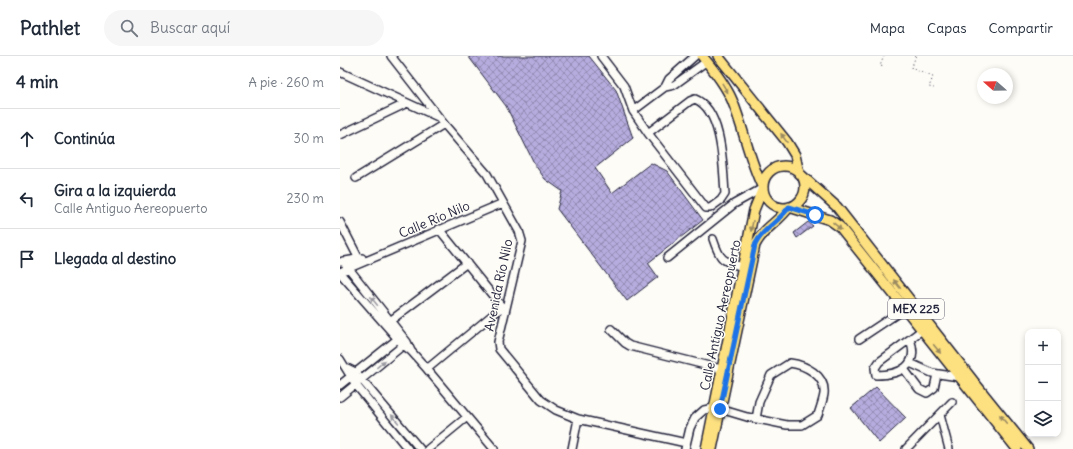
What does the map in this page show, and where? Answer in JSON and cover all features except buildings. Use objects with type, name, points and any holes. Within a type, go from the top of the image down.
[{"type":"main road","points":[[704,59],[731,100],[753,168],[769,202],[775,206],[789,207],[795,204],[803,193],[803,179],[799,173],[796,155],[718,56]]},
{"type":"main road","points":[[763,188],[766,176],[776,168],[788,167],[799,173]]},
{"type":"main road","name":"MEX 225","points":[[799,173],[837,206],[973,381],[1028,449]]},
{"type":"main road","name":"Calle Antiguo Aereopuerto","points":[[712,449],[721,369],[754,210],[763,188]]},
{"type":"main road","name":"MEX 225","points":[[789,207],[830,220],[840,227],[1017,449]]},
{"type":"main road","name":"Calle Antiguo Aereopuerto","points":[[706,449],[755,245],[760,234],[784,214],[789,207]]},
{"type":"street","name":"Avenida Río Nilo","points":[[392,56],[442,121],[487,174],[519,232],[522,241],[505,307],[498,342],[499,349],[541,400],[556,410],[578,419],[685,446]]},
{"type":"street","points":[[601,56],[624,86],[632,111],[648,133],[706,208],[710,208],[723,197],[725,194],[720,139],[707,109],[701,102],[695,99],[690,100],[648,133]]},
{"type":"street","points":[[665,87],[669,79],[694,56]]},
{"type":"street","points":[[632,111],[665,87],[674,85],[704,59]]},
{"type":"street","points":[[340,72],[408,103],[442,121],[356,178]]},
{"type":"street","points":[[340,135],[408,103]]},
{"type":"street","points":[[667,258],[734,204],[763,188]]},
{"type":"street","points":[[723,197],[734,204]]},
{"type":"street","name":"Calle Río Nilo","points":[[342,261],[360,260],[374,257],[503,203]]},
{"type":"street","points":[[340,222],[360,260]]},
{"type":"street","points":[[427,369],[505,307],[439,229]]},
{"type":"street","points":[[713,239],[719,256],[724,261],[743,267]]},
{"type":"street","name":"Calle Río Nilo","points":[[340,272],[360,260]]},
{"type":"street","points":[[342,261],[390,321],[399,337]]},
{"type":"street","points":[[390,321],[467,263]]},
{"type":"street","points":[[340,272],[412,351],[494,449]]},
{"type":"street","points":[[859,339],[904,308]]},
{"type":"street","points":[[612,329],[630,346],[721,369]]},
{"type":"street","points":[[910,339],[914,355],[907,366],[890,375],[876,375],[874,368],[879,362],[922,330]]},
{"type":"street","points":[[340,385],[399,337]]},
{"type":"street","points":[[340,397],[405,344]]},
{"type":"street","points":[[340,359],[353,374],[362,380],[420,449]]},
{"type":"street","points":[[685,446],[695,418],[704,410],[717,408],[756,419],[787,425],[802,425],[818,415],[824,392],[821,380],[804,365],[790,363],[771,375],[759,402],[756,419]]},
{"type":"street","points":[[907,366],[919,389],[927,393],[934,388],[937,374]]},
{"type":"street","points":[[907,366],[937,374],[959,377]]},
{"type":"street","points":[[353,374],[356,385],[408,449]]},
{"type":"street","points":[[906,449],[952,402]]},
{"type":"street","points":[[940,415],[949,449]]},
{"type":"street","points":[[428,449],[467,417]]},
{"type":"street","points":[[572,449],[578,419]]},
{"type":"path","points":[[884,56],[880,66],[885,67]]},
{"type":"path","points":[[916,56],[911,68],[933,77],[929,87],[934,88]]},
{"type":"route","points":[[720,409],[751,259],[760,234],[784,214],[789,207],[815,215]]}]
